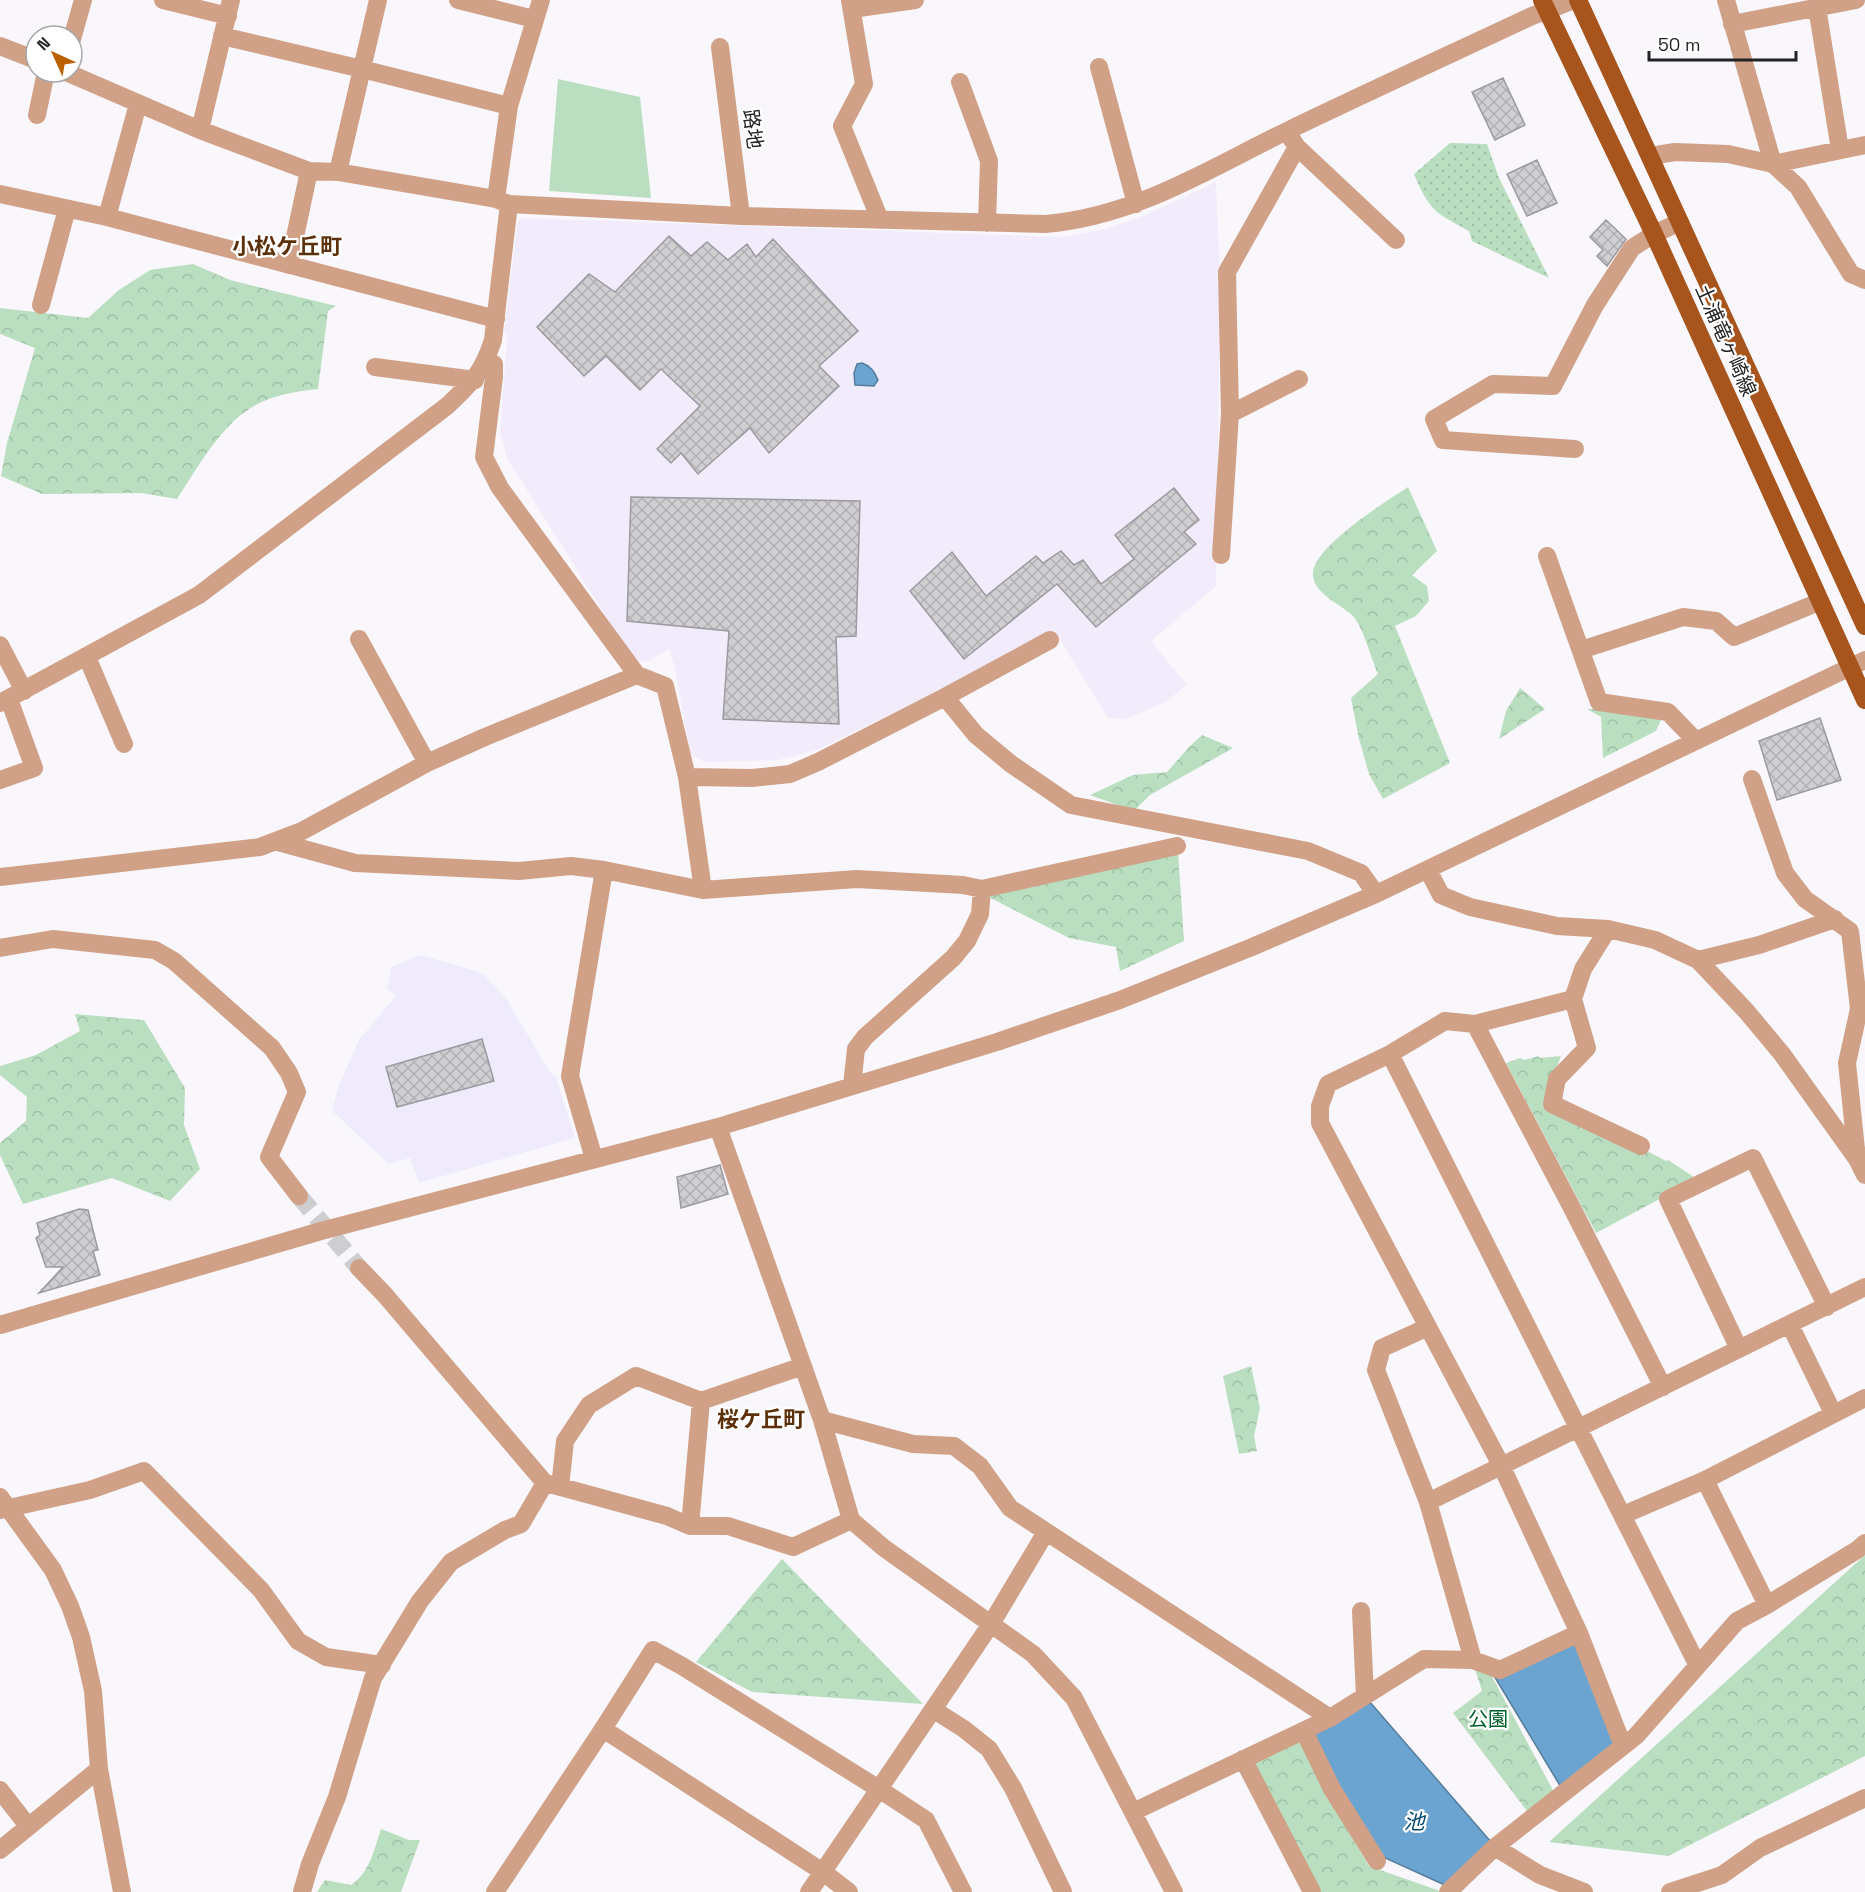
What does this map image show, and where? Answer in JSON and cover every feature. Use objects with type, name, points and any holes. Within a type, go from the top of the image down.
[{"type":"main road","name":"土浦竜ヶ崎線","points":[[1578,0],[1865,626]]},
{"type":"main road","name":"土浦竜ヶ崎線","points":[[1544,5],[1654,234],[1819,602],[1857,663],[1865,700]]},
{"type":"street","points":[[76,24],[83,0]]},
{"type":"street","points":[[162,0],[230,8],[200,130]]},
{"type":"street","points":[[338,172],[378,0]]},
{"type":"street","points":[[458,0],[534,19]]},
{"type":"street","points":[[11,698],[208,589],[447,406],[475,380],[487,359],[496,319],[509,106],[541,0]]},
{"type":"street","points":[[880,220],[842,126],[864,84],[851,4],[915,0]]},
{"type":"street","points":[[84,80],[200,130],[309,171],[338,172],[503,202],[741,216],[1045,224],[1069,222],[1107,214],[1136,204],[1184,183],[1544,5],[1574,0]]},
{"type":"street","points":[[1726,0],[1773,164],[1798,187],[1851,274],[1865,280]]},
{"type":"street","points":[[1732,24],[1856,0]]},
{"type":"street","points":[[1817,8],[1840,150]]},
{"type":"street","points":[[222,36],[509,106]]},
{"type":"street","points":[[0,46],[24,55]]},
{"type":"street","name":"路地","points":[[720,47],[741,216]]},
{"type":"street","points":[[1099,67],[1136,204]]},
{"type":"street","points":[[960,82],[988,161],[987,223]]},
{"type":"street","points":[[37,115],[43,84]]},
{"type":"street","points":[[107,217],[138,104]]},
{"type":"street","points":[[1287,131],[1297,147],[1396,240]]},
{"type":"street","points":[[1650,156],[1676,152],[1728,154],[1773,164],[1865,145]]},
{"type":"street","points":[[1221,555],[1230,414],[1227,272],[1297,147]]},
{"type":"street","points":[[289,265],[309,171]]},
{"type":"street","points":[[0,194],[107,217],[496,319]]},
{"type":"street","points":[[41,305],[67,209]]},
{"type":"street","points":[[1575,449],[1443,440],[1434,420],[1493,384],[1553,386],[1595,305],[1632,248],[1654,234],[1680,222]]},
{"type":"street","points":[[487,359],[494,364],[494,377],[484,457],[500,488],[637,675],[665,686],[687,777],[703,890]]},
{"type":"street","points":[[375,367],[475,380]]},
{"type":"street","points":[[1230,414],[1299,379]]},
{"type":"street","points":[[1547,556],[1599,702],[1668,712],[1696,741]]},
{"type":"street","points":[[1581,650],[1683,617],[1716,621],[1734,637],[1819,602]]},
{"type":"street","points":[[359,639],[428,763]]},
{"type":"street","points":[[687,777],[752,778],[790,774],[945,697],[1050,640]]},
{"type":"street","points":[[0,645],[11,698],[34,768],[0,780]]},
{"type":"street","points":[[87,657],[124,744]]},
{"type":"street","points":[[0,1325],[321,1231],[718,1127],[997,1042],[1120,1000],[1377,894],[1857,663]]},
{"type":"street","points":[[0,877],[232,852],[278,842],[428,763],[485,737],[637,675]]},
{"type":"street","points":[[945,697],[976,735],[1011,764],[1071,805],[1308,851],[1361,873],[1377,894]]},
{"type":"street","points":[[1752,779],[1785,873],[1805,899],[1850,931],[1859,1009],[1848,1063],[1862,1164]]},
{"type":"street","points":[[278,842],[355,863],[519,871],[572,866],[604,870],[703,890],[858,879],[963,885],[982,889],[1177,846]]},
{"type":"street","points":[[594,1159],[570,1076],[604,870]]},
{"type":"street","points":[[1428,870],[1441,895],[1470,907],[1557,926],[1608,929],[1655,940],[1698,960],[1747,1012],[1782,1054],[1862,1164]]},
{"type":"street","points":[[852,1086],[856,1049],[865,1037],[953,958],[967,941],[980,914],[982,889]]},
{"type":"street","points":[[1698,960],[1759,945],[1835,919]]},
{"type":"street","points":[[1608,929],[1583,969],[1574,999],[1587,1048],[1557,1079],[1552,1104],[1641,1146]]},
{"type":"street","points":[[0,948],[53,939],[155,950],[174,961],[272,1048],[289,1073],[297,1092],[269,1157],[299,1196]]},
{"type":"street","points":[[1574,999],[1475,1024],[1445,1021],[1390,1054],[1328,1084],[1320,1106],[1320,1123],[1501,1465],[1579,1633],[1623,1746]]},
{"type":"street","points":[[1475,1024],[1663,1387]]},
{"type":"street","points":[[1390,1054],[1697,1664]]},
{"type":"street","points":[[718,1127],[822,1420],[851,1520],[884,1548],[1033,1654],[1074,1698],[1173,1892]]},
{"type":"street","points":[[1739,1349],[1668,1199],[1721,1173],[1754,1158],[1827,1307]]},
{"type":"street","points":[[359,1268],[553,1485],[667,1516],[690,1526],[728,1526],[794,1547],[851,1520]]},
{"type":"street","points":[[1428,1502],[1865,1287]]},
{"type":"street","points":[[1790,1325],[1833,1413]]},
{"type":"street","points":[[1428,1327],[1382,1348],[1376,1370],[1428,1502],[1473,1660]]},
{"type":"street","points":[[302,1892],[310,1864],[337,1797],[373,1678],[420,1601],[451,1562],[505,1530],[521,1524],[553,1485],[565,1441],[589,1406],[636,1376],[702,1401],[803,1366]]},
{"type":"street","points":[[1623,1515],[1705,1480],[1865,1398]]},
{"type":"street","points":[[690,1526],[702,1401]]},
{"type":"street","points":[[822,1420],[913,1444],[954,1446],[980,1466],[1010,1508],[1330,1718]]},
{"type":"street","points":[[122,1892],[99,1769],[93,1691],[81,1637],[70,1606],[53,1570],[3,1506],[90,1490],[144,1471],[261,1590],[298,1641],[326,1657],[382,1665]]},
{"type":"street","points":[[1705,1480],[1767,1605]]},
{"type":"street","points":[[809,1892],[991,1624],[1046,1532]]},
{"type":"street","points":[[1449,1892],[1495,1847],[1636,1736],[1737,1621],[1767,1605],[1865,1543]]},
{"type":"street","points":[[1361,1611],[1365,1696]]},
{"type":"street","points":[[1133,1812],[1330,1718],[1424,1659],[1473,1660],[1500,1670],[1579,1633]]},
{"type":"street","points":[[495,1892],[653,1650],[926,1820],[963,1892]]},
{"type":"street","points":[[934,1710],[964,1729],[989,1749],[1013,1788],[1063,1892]]},
{"type":"street","points":[[603,1729],[823,1872],[849,1892]]},
{"type":"street","points":[[1304,1731],[1332,1789],[1377,1861]]},
{"type":"street","points":[[1243,1759],[1312,1892]]},
{"type":"street","points":[[0,1850],[99,1769]]},
{"type":"street","points":[[0,1790],[28,1826]]},
{"type":"street","points":[[1670,1892],[1722,1875],[1760,1848],[1865,1798]]},
{"type":"street","points":[[1495,1847],[1540,1875],[1584,1892]]},
{"type":"shaded area","points":[[1216,182],[1220,282],[1216,586],[1151,641],[1187,685],[1164,703],[1126,719],[1108,718],[1054,630],[946,687],[817,750],[778,760],[704,762],[690,753],[675,669],[669,649],[647,662],[638,660],[627,650],[507,458],[500,431],[507,339],[504,330],[518,222],[523,218],[1062,237],[1105,229],[1143,216]]},
{"type":"shaded area","points":[[421,955],[482,973],[507,1000],[550,1072],[556,1077],[575,1138],[419,1183],[410,1158],[389,1164],[332,1111],[339,1085],[359,1040],[396,996],[387,989],[391,967]]},
{"type":"green space","points":[[558,79],[640,97],[651,198],[549,191]]},
{"type":"green space","points":[[1450,143],[1487,144],[1499,178],[1549,278],[1472,241],[1469,231],[1441,215],[1429,204],[1414,174]]},
{"type":"green space","points":[[193,264],[230,280],[336,306],[328,311],[318,389],[293,392],[269,399],[240,416],[205,455],[177,499],[141,493],[42,494],[1,476],[7,443],[35,348],[0,334],[0,308],[88,318],[119,290],[150,270]]},
{"type":"green space","points":[[1408,487],[1437,551],[1412,575],[1427,586],[1429,601],[1416,616],[1395,626],[1450,763],[1383,799],[1369,774],[1351,698],[1378,674],[1356,620],[1318,588],[1313,576],[1315,565],[1336,540],[1368,514]]},
{"type":"green space","points":[[1520,688],[1545,709],[1499,739],[1506,711]]},
{"type":"green space","points":[[1587,709],[1662,718],[1656,731],[1603,758],[1601,717]]},
{"type":"green space","points":[[1202,735],[1233,748],[1150,795],[1134,811],[1090,795],[1133,775],[1167,772]]},
{"type":"green space","points":[[1178,852],[1184,941],[1120,971],[1116,947],[1069,938],[983,894]]},
{"type":"green space","points":[[75,1014],[144,1020],[185,1088],[184,1125],[200,1169],[170,1201],[112,1178],[23,1204],[0,1155],[0,1143],[26,1121],[27,1097],[0,1075],[0,1066],[36,1055],[80,1031]]},
{"type":"green space","points":[[1539,1056],[1539,1058],[1561,1056],[1550,1085],[1548,1110],[1668,1160],[1697,1179],[1596,1233],[1506,1063],[1520,1058],[1524,1060]]},
{"type":"green space","points":[[1251,1366],[1260,1408],[1254,1436],[1257,1451],[1239,1454],[1223,1376]]},
{"type":"green space","points":[[1865,1555],[1865,1756],[1668,1856],[1549,1842]]},
{"type":"green space","points":[[782,1559],[923,1704],[752,1692],[696,1662]]},
{"type":"green space","name":"公園","points":[[1474,1666],[1489,1671],[1555,1794],[1530,1815],[1453,1713],[1482,1691]]},
{"type":"green space","points":[[1301,1738],[1325,1793],[1369,1866],[1440,1891],[1321,1892],[1249,1762]]},
{"type":"green space","points":[[381,1829],[409,1840],[420,1840],[401,1892],[317,1892],[325,1880],[351,1885],[357,1880],[367,1867]]},
{"type":"water","points":[[862,363],[876,374],[878,380],[874,386],[855,385],[854,373],[857,364]]},
{"type":"water","points":[[1577,1640],[1617,1745],[1562,1789],[1493,1674]]},
{"type":"water","name":"池","points":[[1369,1701],[1491,1842],[1447,1886],[1383,1857],[1339,1786],[1310,1731]]},
{"type":"building","points":[[1503,78],[1525,125],[1495,140],[1472,92]]},
{"type":"building","points":[[1537,160],[1557,203],[1527,216],[1507,174]]},
{"type":"building","points":[[1606,220],[1626,239],[1607,266],[1597,256],[1603,250],[1590,237]]},
{"type":"building","points":[[669,236],[691,256],[707,242],[728,260],[747,244],[756,257],[773,239],[858,331],[819,366],[839,386],[769,453],[750,428],[698,474],[681,453],[671,463],[657,449],[700,406],[661,369],[640,390],[606,356],[584,376],[537,327],[589,274],[615,292]]},
{"type":"building","points":[[1174,488],[1199,520],[1184,532],[1196,544],[1096,627],[1057,584],[964,659],[910,591],[952,552],[986,596],[1036,556],[1043,563],[1061,551],[1074,565],[1083,560],[1101,584],[1134,559],[1115,535]]},
{"type":"building","points":[[631,497],[860,501],[856,636],[836,637],[839,724],[723,719],[729,631],[627,621]]},
{"type":"building","points":[[1820,718],[1841,780],[1777,800],[1759,741]]},
{"type":"building","points":[[482,1039],[494,1081],[397,1107],[386,1067]]},
{"type":"building","points":[[720,1165],[728,1194],[681,1208],[677,1177]]},
{"type":"building","points":[[79,1209],[88,1210],[98,1250],[93,1251],[100,1275],[39,1293],[63,1267],[46,1267],[36,1238],[40,1235],[37,1223]]},
{"type":"tunnel","points":[[299,1196],[359,1268]]},
{"type":"district","name":"小松ケ丘町","points":[[287,246]]},
{"type":"district","name":"桜ケ丘町","points":[[761,1419]]}]
